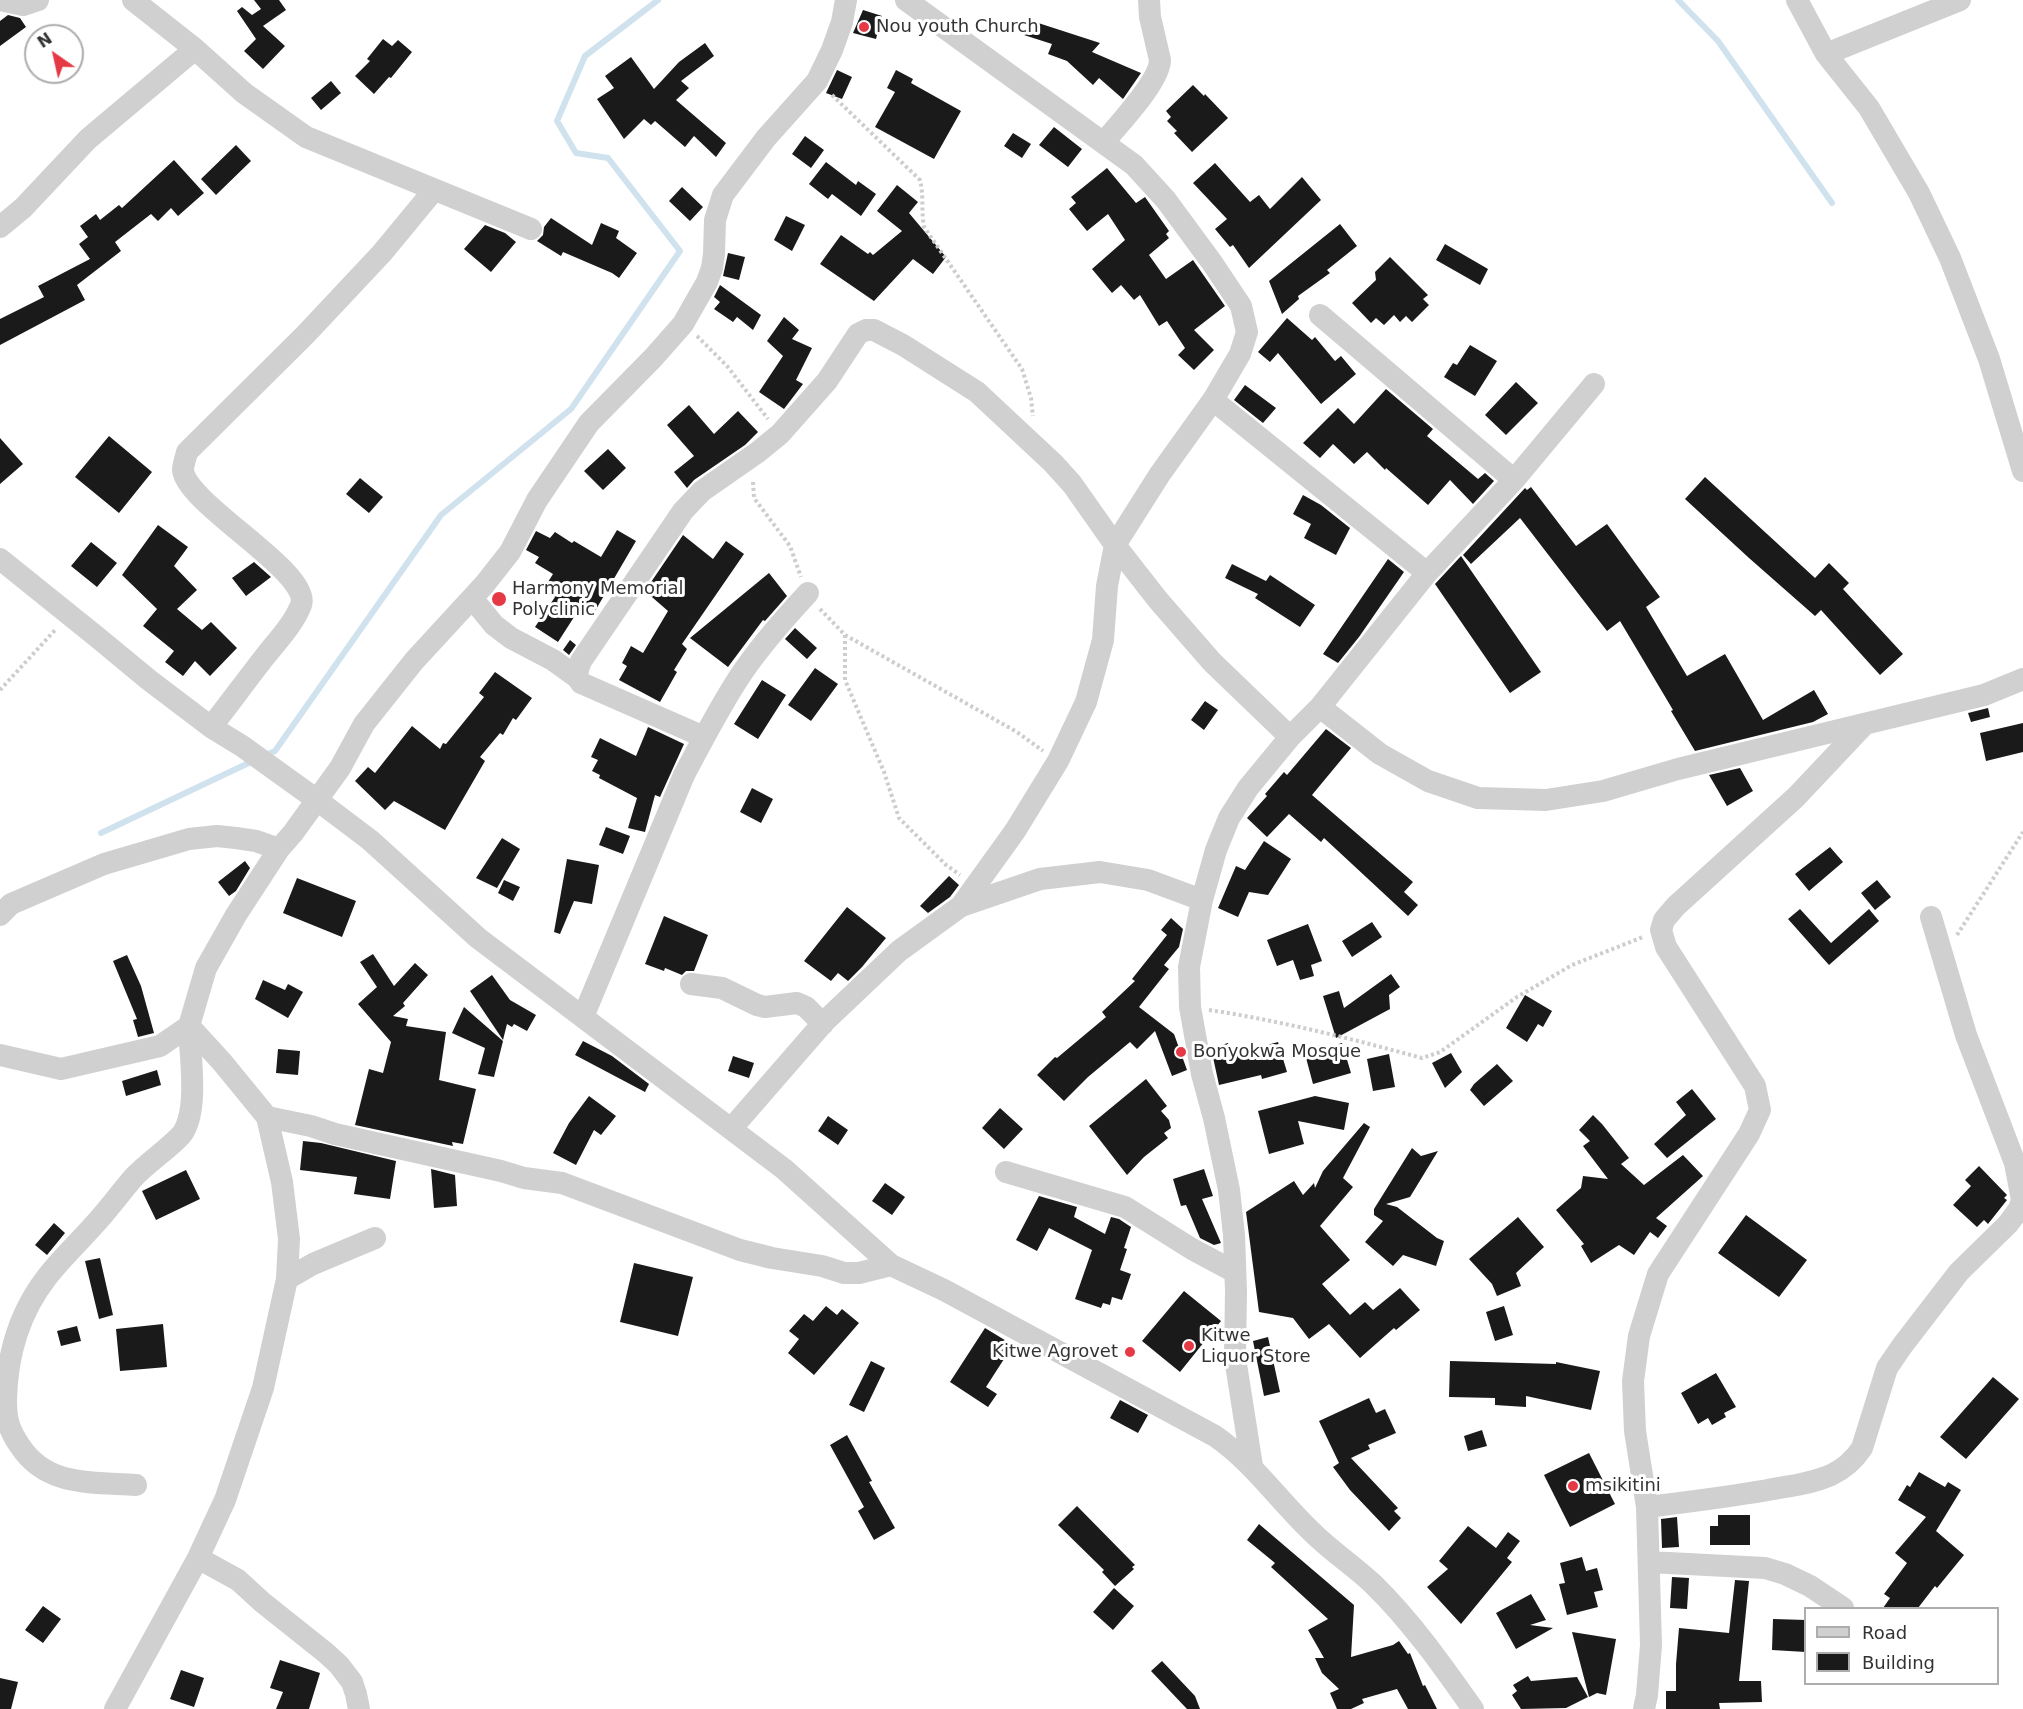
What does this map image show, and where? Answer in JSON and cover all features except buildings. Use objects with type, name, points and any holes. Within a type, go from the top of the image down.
[{"type":"street","points":[[0,0],[23,5],[39,0]]},
{"type":"street","points":[[133,0],[195,49],[244,93],[306,137],[531,229]]},
{"type":"street","points":[[136,1485],[80,1481],[49,1474],[27,1457],[15,1439],[6,1417],[6,1388],[13,1340],[30,1302],[48,1276],[107,1211],[135,1176],[182,1134],[190,1117],[192,1088],[189,1026],[206,968],[236,915],[279,849],[340,768],[364,724],[414,661],[510,552],[537,500],[589,423],[683,324],[707,282],[712,268],[714,220],[723,195],[766,138],[817,81],[836,41],[846,0]]},
{"type":"street","points":[[906,0],[1134,165],[1166,200],[1241,306],[1247,333],[1240,354],[1213,400],[1160,474],[1115,545],[1107,586],[1103,640],[1086,702],[1058,761],[1016,831],[961,906]]},
{"type":"street","points":[[1104,142],[1148,88],[1160,67],[1149,0]]},
{"type":"street","points":[[1797,0],[1826,54],[1869,108],[1919,193],[1950,258],[1989,359],[2023,471]]},
{"type":"street","points":[[1826,54],[1960,0]]},
{"type":"street","points":[[0,228],[23,208],[88,139],[195,49]]},
{"type":"street","points":[[211,727],[288,628],[301,605],[302,595],[297,585],[263,551],[190,486],[183,470],[187,452],[382,253],[434,190]]},
{"type":"street","points":[[1320,315],[1514,480]]},
{"type":"street","points":[[704,737],[581,683],[577,672],[581,661],[683,511],[702,490],[780,434],[828,381],[858,334],[866,330],[874,330],[903,345],[977,392],[1053,463],[1072,484],[1158,600],[1212,662],[1290,737]]},
{"type":"street","points":[[1252,1466],[1235,1358],[1236,1272],[1229,1190],[1202,1074],[1190,1007],[1189,967],[1202,900],[1216,850],[1229,818],[1248,788],[1290,737],[1320,707],[1427,573],[1514,480],[1594,384]]},
{"type":"street","points":[[1213,400],[1427,573]]},
{"type":"street","points":[[0,559],[149,680],[369,840],[478,938],[784,1169],[891,1265],[944,1290],[1215,1436],[1233,1448],[1312,1533],[1372,1584],[1395,1608],[1425,1641],[1473,1709]]},
{"type":"street","points":[[583,1017],[684,775],[704,737],[738,678],[779,625],[808,593]]},
{"type":"street","points":[[472,597],[494,625],[511,638],[534,649],[578,678]]},
{"type":"street","points":[[1320,707],[1355,736],[1428,781],[1478,798],[1546,800],[1602,791],[1689,766],[1863,726],[1984,695],[2023,679]]},
{"type":"street","points":[[1644,1709],[1651,1645],[1647,1507],[1635,1431],[1633,1381],[1639,1336],[1658,1274],[1749,1134],[1760,1110],[1755,1086],[1688,984],[1666,947],[1661,930],[1664,920],[1676,906],[1796,797],[1863,726]]},
{"type":"street","points":[[0,915],[11,904],[104,864],[189,839],[217,836],[236,838],[256,841],[279,849]]},
{"type":"street","points":[[731,1129],[823,1024],[899,951],[961,906],[1040,879],[1100,872],[1148,880],[1202,900]]},
{"type":"street","points":[[1647,1507],[1722,1498],[1813,1482],[1833,1474],[1856,1458],[1862,1448],[1887,1368],[1959,1272],[2008,1224],[2019,1209],[2022,1200],[2019,1160],[1966,1035],[1931,917]]},
{"type":"street","points":[[690,984],[722,988],[765,1007],[797,1003],[806,1007],[823,1024]]},
{"type":"street","points":[[0,1055],[61,1069],[160,1046],[189,1026]]},
{"type":"street","points":[[115,1709],[198,1558],[225,1500],[263,1388],[286,1279],[289,1239],[282,1182],[267,1117],[189,1026]]},
{"type":"street","points":[[267,1117],[524,1178],[562,1184],[740,1250],[772,1258],[822,1266],[844,1273],[859,1273],[891,1265]]},
{"type":"street","points":[[1006,1172],[1125,1207],[1192,1249],[1236,1272]]},
{"type":"street","points":[[286,1279],[313,1264],[375,1238]]},
{"type":"street","points":[[198,1558],[238,1580],[339,1665],[352,1682],[359,1709]]},
{"type":"street","points":[[1649,1562],[1765,1568],[1785,1574],[1810,1586],[1842,1607]]},
{"type":"path","points":[[817,81],[920,180],[924,227],[1022,369],[1027,382],[1035,424]]},
{"type":"path","points":[[683,324],[727,366],[780,434]]},
{"type":"path","points":[[758,452],[753,481],[754,498],[790,546],[808,593],[845,635],[1017,732],[1058,761]]},
{"type":"path","points":[[0,690],[68,614]]},
{"type":"path","points":[[845,635],[844,680],[884,772],[899,818],[946,865],[975,886]]},
{"type":"path","points":[[1943,958],[2023,832]]},
{"type":"path","points":[[1190,1007],[1260,1018],[1422,1058],[1430,1057],[1517,997],[1572,965],[1661,930]]},
{"type":"waterway","points":[[264,756],[275,751],[441,515],[571,409],[680,251],[608,158],[576,153],[557,121],[585,56],[658,0]]},
{"type":"waterway","points":[[1678,0],[1718,41],[1832,203]]},
{"type":"waterway","points":[[101,833],[255,760]]},
{"type":"place","name":"Nou youth Church","points":[[864,27]]},
{"type":"place","name":"Harmony Memorial Polyclinic","points":[[499,599]]},
{"type":"place","name":"Bonyokwa Mosque","points":[[1181,1052]]},
{"type":"place","name":"Kitwe Liquor Store","points":[[1189,1346]]},
{"type":"place","name":"Kitwe Agrovet","points":[[1130,1352]]},
{"type":"place","name":"msikitini","points":[[1573,1486]]}]
